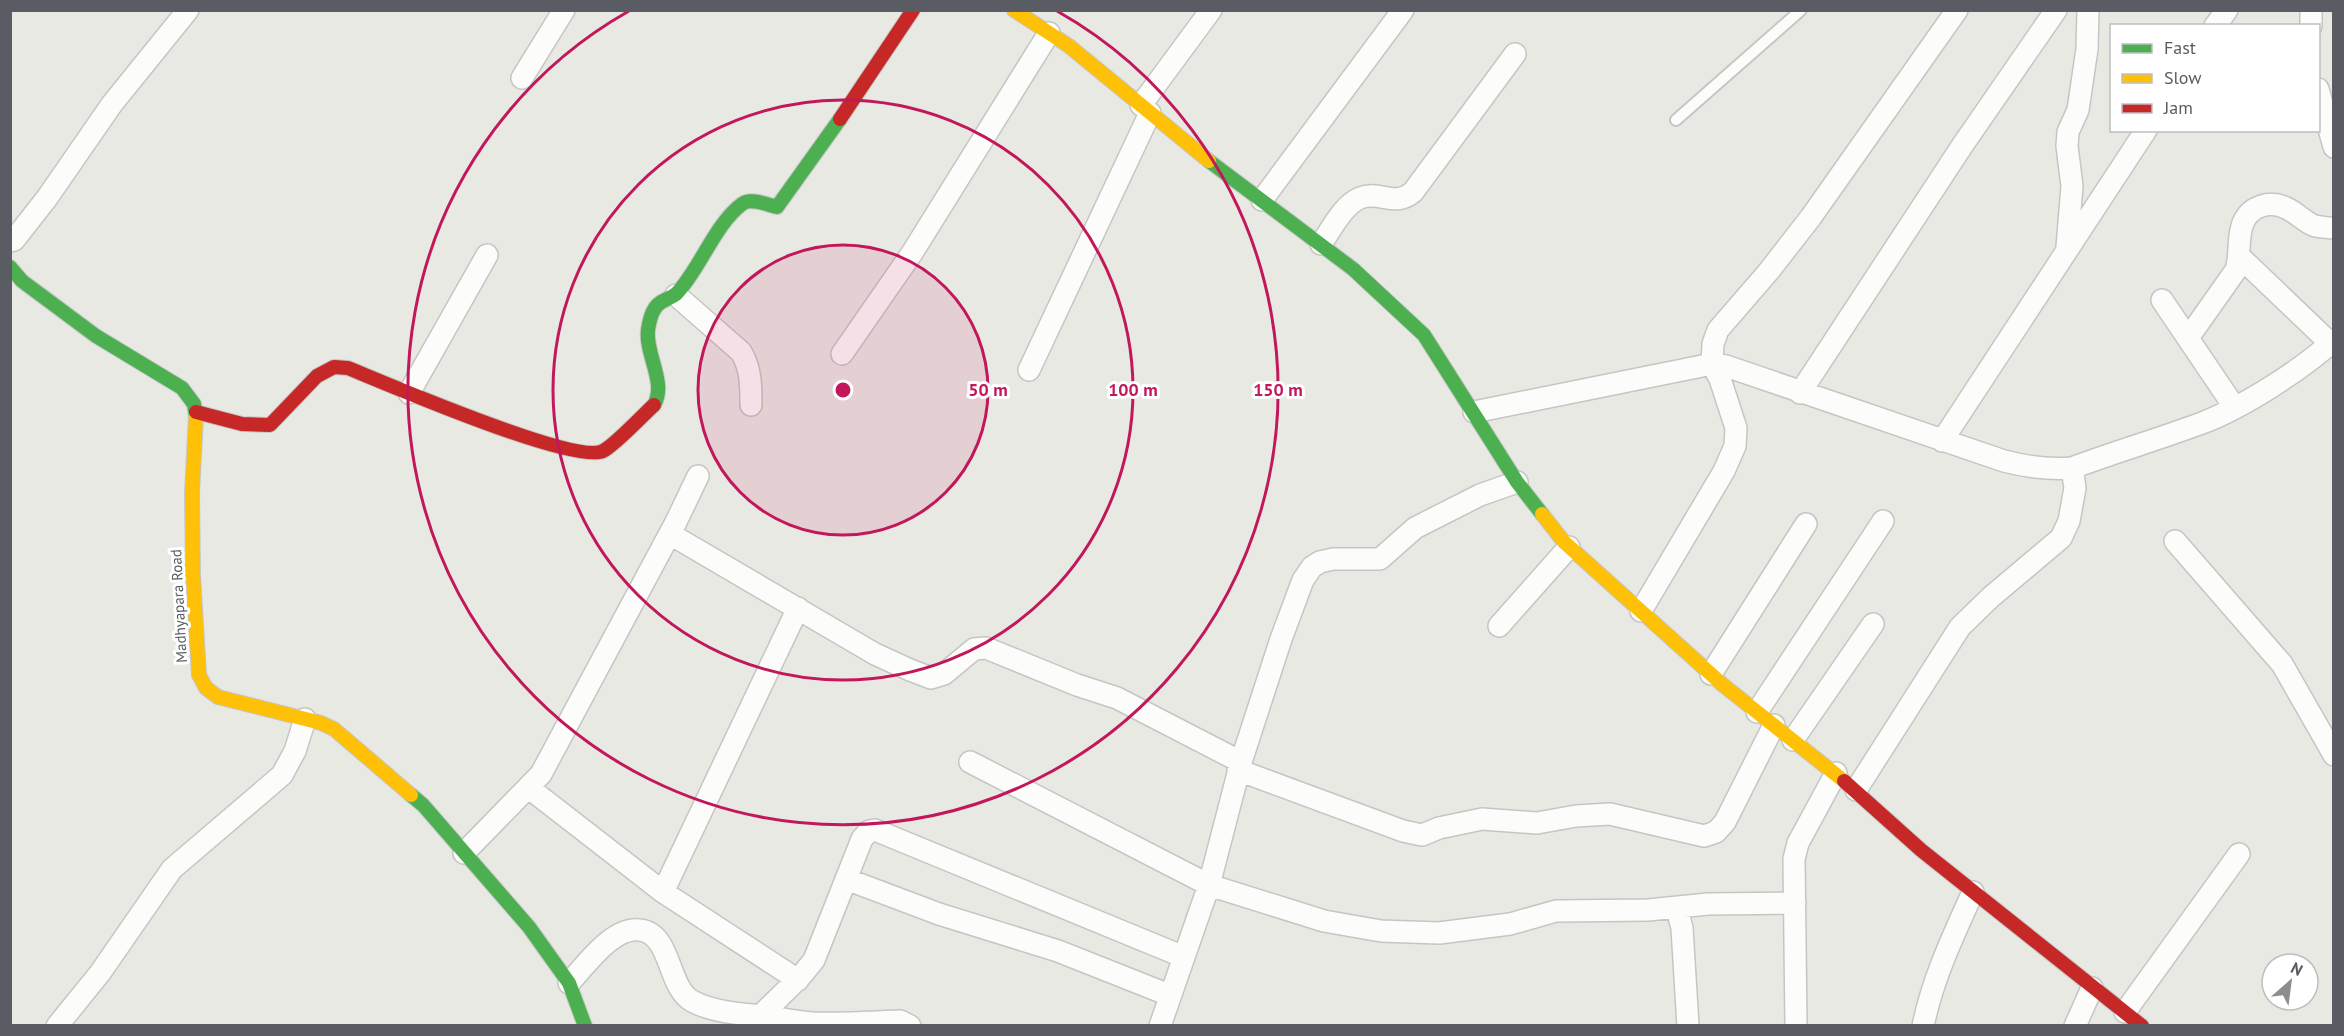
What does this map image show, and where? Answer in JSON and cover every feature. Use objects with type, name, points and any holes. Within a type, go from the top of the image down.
[{"type":"street","points":[[10,242],[47,198],[112,104],[188,10]]},
{"type":"street","points":[[522,78],[564,10]]},
{"type":"street","points":[[10,267],[22,281],[96,336],[182,388],[194,404],[196,412],[244,425],[260,427],[270,425],[316,376],[334,367],[348,368],[501,428],[589,454],[603,451],[655,404],[658,393],[648,346],[648,332],[652,313],[658,303],[676,295],[728,219],[743,203],[752,201],[777,207],[785,198],[875,70],[913,10]]},
{"type":"street","points":[[1014,10],[1069,46],[1146,109],[1353,269],[1424,335],[1516,482],[1569,547],[1711,674],[1836,773],[1921,850],[2142,1026]]},
{"type":"street","points":[[1029,370],[1146,109],[1211,10]]},
{"type":"street","points":[[1263,200],[1403,10]]},
{"type":"street","points":[[1641,611],[1724,471],[1735,446],[1736,428],[1720,379],[1712,364],[1713,344],[1718,330],[1769,271],[1811,217],[1957,10]]},
{"type":"street","points":[[1800,393],[1962,146],[2056,10]]},
{"type":"street","points":[[2067,247],[2072,186],[2067,146],[2068,132],[2078,110],[2087,49],[2088,10]]},
{"type":"street","points":[[2216,24],[2227,10]]},
{"type":"street","points":[[842,354],[912,254],[1049,33]]},
{"type":"street","points":[[1321,244],[1346,208],[1360,198],[1375,196],[1393,200],[1405,199],[1413,192],[1515,54]]},
{"type":"street","points":[[2320,93],[2334,147]]},
{"type":"street","points":[[1941,441],[2145,132]]},
{"type":"street","points":[[2188,338],[2236,270],[2240,257],[2239,240],[2242,224],[2249,212],[2256,207],[2276,205],[2286,208],[2313,225],[2334,228]]},
{"type":"street","points":[[409,393],[487,255]]},
{"type":"street","points":[[1474,412],[1712,364],[1726,366],[2004,461],[2034,468],[2072,468],[2204,423],[2235,408],[2296,369],[2332,342],[2240,257]]},
{"type":"street","points":[[676,295],[741,352],[746,361],[751,383],[752,405]]},
{"type":"street","points":[[2162,300],[2235,408]]},
{"type":"street","name":"Madhyapara Road","points":[[196,412],[192,493],[193,575],[199,675],[206,688],[218,697],[321,723],[343,737],[423,805],[529,927],[569,983],[585,1026]]},
{"type":"street","points":[[1856,790],[1960,627],[1990,597],[2061,538],[2069,521],[2075,488],[2072,468]]},
{"type":"street","points":[[464,853],[541,774],[670,534],[698,476]]},
{"type":"street","points":[[1160,1026],[1209,885],[1240,766],[1303,580],[1312,567],[1320,562],[1334,559],[1380,559],[1415,528],[1480,495],[1516,482]]},
{"type":"street","points":[[1757,712],[1882,521]]},
{"type":"street","points":[[1711,674],[1806,524]]},
{"type":"street","points":[[670,534],[875,654],[931,678],[944,674],[974,649],[986,648],[1077,685],[1117,698],[1240,766],[1403,831],[1422,835],[1439,828],[1482,819],[1537,823],[1576,816],[1610,814],[1704,836],[1716,832],[1725,822],[1774,725]]},
{"type":"street","points":[[2175,541],[2282,664],[2334,755]]},
{"type":"street","points":[[1499,626],[1569,547]]},
{"type":"street","points":[[663,892],[798,608]]},
{"type":"street","points":[[1793,740],[1873,624]]},
{"type":"street","points":[[57,1026],[100,972],[172,869],[282,775],[295,751],[305,718]]},
{"type":"street","points":[[970,762],[1209,885],[1324,921],[1380,931],[1439,933],[1510,924],[1556,911],[1677,909],[1708,904],[1795,903]]},
{"type":"street","points":[[1796,1026],[1794,859],[1798,843],[1836,773]]},
{"type":"street","points":[[529,788],[663,892],[798,980]]},
{"type":"street","points":[[760,1016],[798,980],[814,960],[862,839],[869,831],[875,830],[1184,957]]},
{"type":"street","points":[[2125,1012],[2239,854]]},
{"type":"street","points":[[846,879],[939,914],[1058,951],[1169,995]]},
{"type":"street","points":[[1923,1026],[1942,958],[1973,892]]},
{"type":"street","points":[[1677,909],[1682,928],[1688,1026]]},
{"type":"street","points":[[569,983],[619,932],[641,930],[652,935],[668,957],[677,986],[689,1000],[705,1006],[812,1023],[900,1021],[910,1026]]},
{"type":"street","points":[[2075,1026],[2092,988]]},
{"type":"lane","points":[[1676,120],[1801,10]]},
{"type":"traffic: fast","points":[[654,405],[658,387],[648,330],[655,308],[676,294],[724,223],[742,204],[754,201],[777,207],[840,119]]},
{"type":"traffic: fast","points":[[1209,161],[1353,269],[1424,335],[1517,482],[1542,514]]},
{"type":"traffic: fast","points":[[10,267],[22,281],[96,336],[182,388],[194,404],[196,416]]},
{"type":"traffic: fast","points":[[411,795],[423,805],[529,927],[569,983],[585,1026]]},
{"type":"traffic: slow","points":[[1014,10],[1069,46],[1209,161]]},
{"type":"traffic: slow","points":[[196,416],[192,493],[193,575],[199,675],[206,688],[218,697],[321,723],[334,729],[411,795]]},
{"type":"traffic: slow","points":[[1542,514],[1564,542],[1723,685],[1844,781]]},
{"type":"traffic: jam","points":[[840,119],[913,10]]},
{"type":"traffic: jam","points":[[196,412],[242,424],[270,425],[317,376],[334,367],[348,368],[438,405],[520,435],[586,452],[603,451],[608,448],[654,405]]},
{"type":"traffic: jam","points":[[1844,781],[1921,850],[2142,1026]]}]
